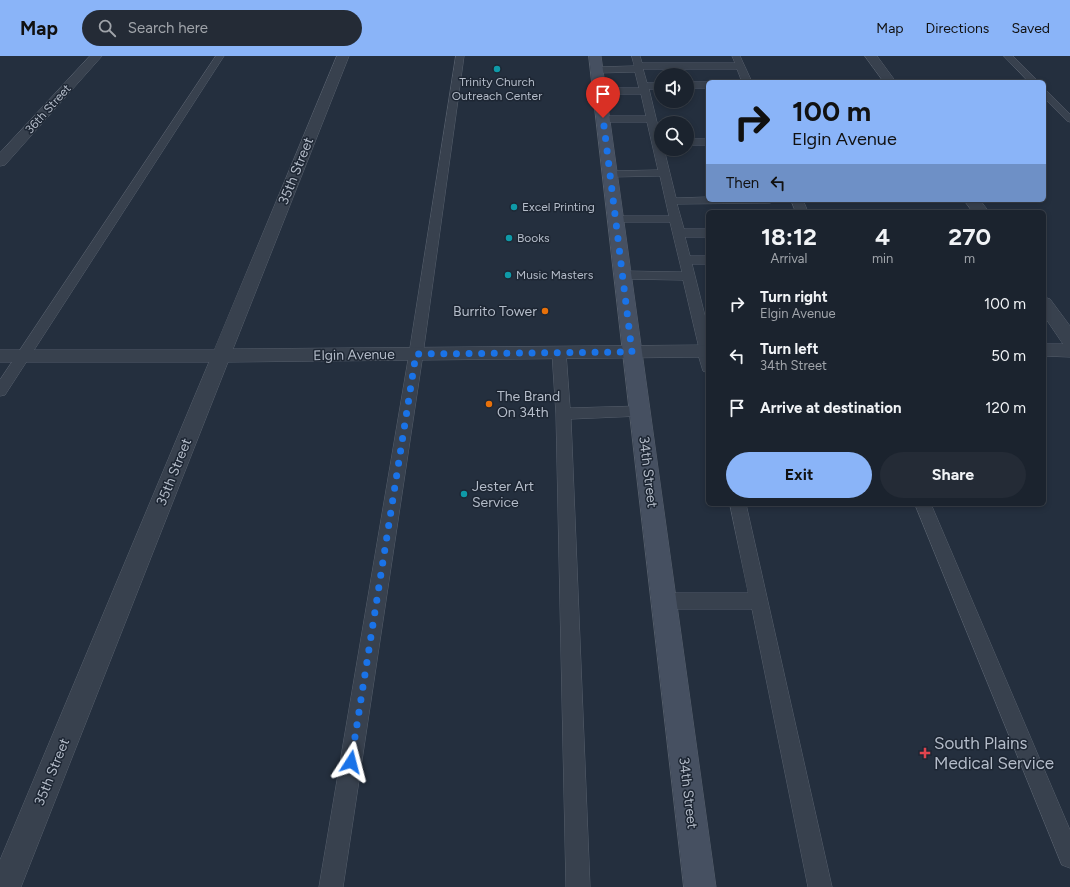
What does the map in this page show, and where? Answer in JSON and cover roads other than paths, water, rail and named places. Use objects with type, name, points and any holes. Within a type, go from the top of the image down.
[{"type":"main road","name":"34th Street","points":[[596,63],[700,887]]},
{"type":"street","name":"36th Street","points":[[0,162],[96,56]]},
{"type":"street","name":"35th Street","points":[[5,887],[342,56]]},
{"type":"street","points":[[872,56],[889,80]]},
{"type":"street","points":[[1046,306],[1070,340]]},
{"type":"street","points":[[1046,350],[1070,350]]},
{"type":"street","name":"Elgin Avenue","points":[[0,356],[221,356],[559,352],[632,352],[706,355]]},
{"type":"lane","points":[[0,391],[220,56]]},
{"type":"lane","points":[[331,887],[416,354],[460,56]]},
{"type":"lane","points":[[736,56],[746,80]]},
{"type":"lane","points":[[1008,56],[1032,80]]},
{"type":"lane","points":[[596,63],[740,66]]},
{"type":"lane","points":[[637,64],[654,127]]},
{"type":"lane","points":[[694,86],[706,85]]},
{"type":"lane","points":[[600,91],[654,87]]},
{"type":"lane","points":[[1046,95],[1070,119]]},
{"type":"lane","points":[[603,118],[651,118]]},
{"type":"lane","points":[[694,142],[706,142]]},
{"type":"lane","points":[[661,156],[664,173],[690,276],[703,315],[706,345]]},
{"type":"lane","points":[[610,174],[664,173]]},
{"type":"lane","points":[[671,200],[706,200]]},
{"type":"lane","points":[[616,219],[676,219]]},
{"type":"lane","points":[[680,233],[706,233]]},
{"type":"lane","points":[[686,260],[706,260]]},
{"type":"lane","points":[[623,275],[690,276]]},
{"type":"lane","points":[[559,352],[563,414],[578,887]]},
{"type":"lane","points":[[563,414],[640,411]]},
{"type":"lane","points":[[738,506],[820,887]]},
{"type":"lane","points":[[924,506],[1070,857]]},
{"type":"lane","points":[[664,601],[759,601]]},
{"type":"place","name":"Trinity Church Outreach Center","points":[[497,69]]},
{"type":"place","name":"Excel Printing","points":[[514,207]]},
{"type":"place","name":"Books","points":[[509,238]]},
{"type":"place","name":"Music Masters","points":[[508,275]]},
{"type":"place","name":"Burrito Tower","points":[[545,311]]},
{"type":"place","name":"The Brand On 34th","points":[[489,404]]},
{"type":"place","name":"Jester Art Service","points":[[464,494]]},
{"type":"place","name":"South Plains Medical Service","points":[[925,753]]}]
